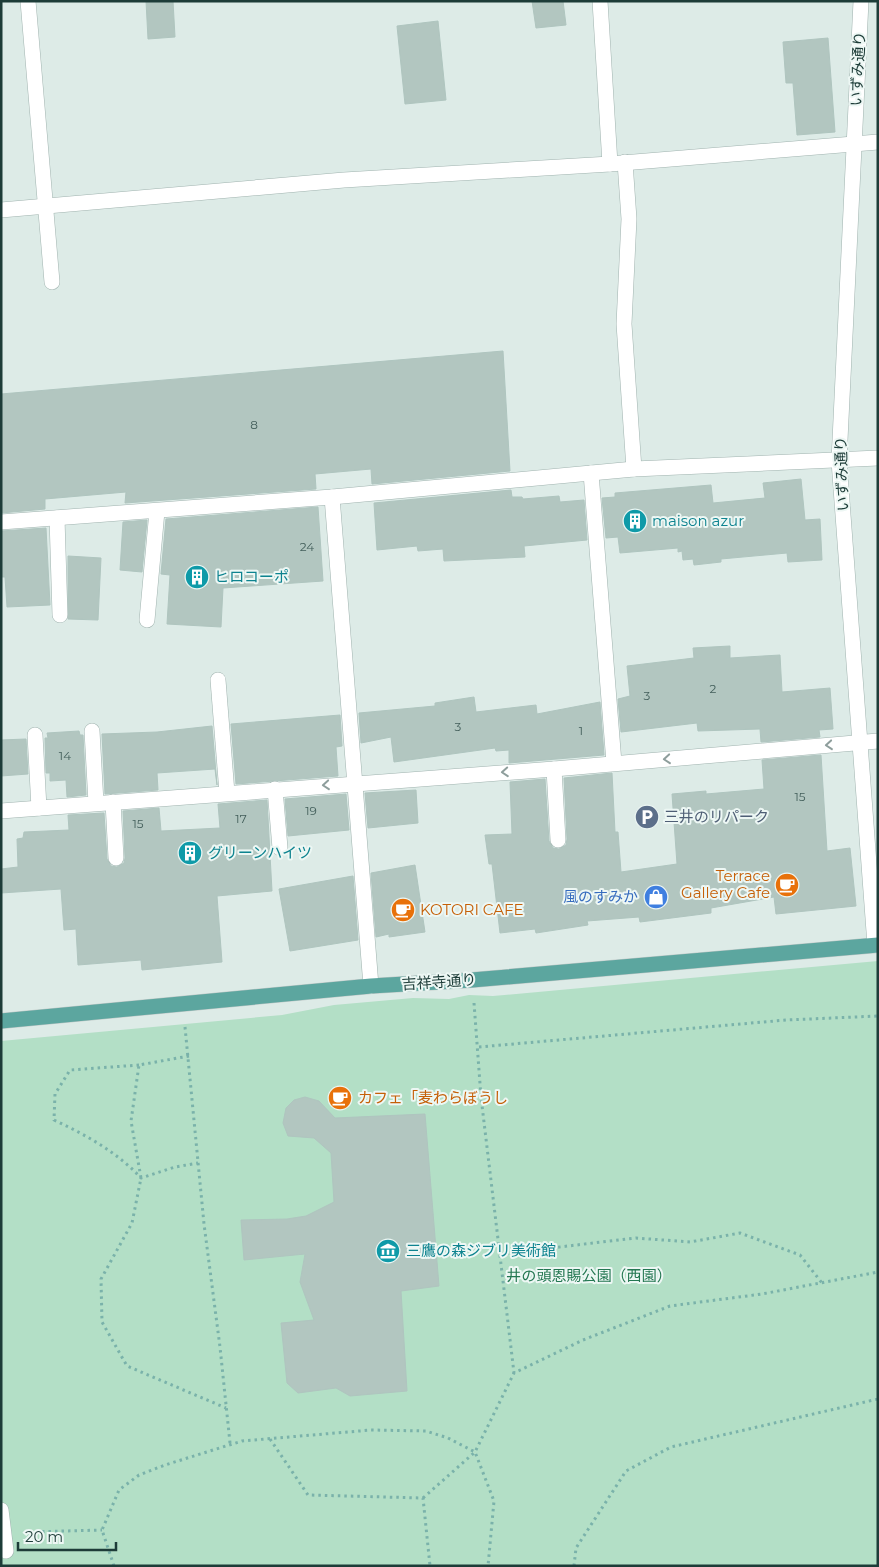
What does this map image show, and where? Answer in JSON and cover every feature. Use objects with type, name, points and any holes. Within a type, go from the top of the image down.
[{"type":"main road","name":"吉祥寺通り","points":[[1,1021],[371,986],[472,980],[876,945]]},
{"type":"street","points":[[28,1],[52,282]]},
{"type":"street","points":[[600,1],[610,164]]},
{"type":"street","name":"いずみ通り","points":[[861,1],[839,461],[858,742],[876,945]]},
{"type":"street","points":[[1,210],[344,180],[610,164],[878,142]]},
{"type":"street","points":[[625,162],[629,219],[624,324],[634,470]]},
{"type":"street","points":[[1,522],[332,497],[591,473],[878,458]]},
{"type":"street","points":[[591,473],[614,764]]},
{"type":"street","points":[[332,497],[371,986]]},
{"type":"street","points":[[147,620],[158,511]]},
{"type":"street","points":[[57,518],[60,615]]},
{"type":"street","points":[[218,680],[228,793]]},
{"type":"street","points":[[92,731],[96,803]]},
{"type":"street","points":[[35,736],[39,808]]},
{"type":"street","points":[[1,811],[554,769],[878,741]]},
{"type":"street","points":[[554,769],[558,840]]},
{"type":"street","points":[[275,790],[280,848]]},
{"type":"street","points":[[113,802],[116,858]]},
{"type":"street","points":[[1,1510],[6,1551]]},
{"type":"path","points":[[270,1439],[308,1496],[423,1498],[475,1452],[514,1373],[481,1097],[479,1047],[472,980]]},
{"type":"path","points":[[182,1004],[230,1443]]},
{"type":"path","points":[[479,1047],[786,1020],[878,1016]]},
{"type":"path","points":[[141,1178],[125,1161],[80,1132],[54,1120],[55,1094],[70,1070],[140,1066],[189,1056]]},
{"type":"path","points":[[140,1066],[131,1121],[141,1178],[132,1223],[101,1279],[102,1322],[127,1366],[226,1408]]},
{"type":"path","points":[[141,1178],[175,1167],[198,1163]]},
{"type":"path","points":[[500,1254],[628,1238],[690,1242],[740,1234],[800,1255],[822,1283]]},
{"type":"path","points":[[514,1373],[583,1340],[670,1306],[762,1294],[878,1272]]},
{"type":"path","points":[[574,1566],[576,1548],[626,1471],[671,1447],[878,1399]]},
{"type":"path","points":[[114,1566],[102,1530],[119,1490],[138,1476],[230,1443],[371,1430],[426,1431],[448,1438],[475,1452],[494,1501],[488,1566]]},
{"type":"path","points":[[423,1498],[430,1566]]},
{"type":"path","points":[[29,1532],[102,1530]]},
{"type":"green space","name":"井の頭恩賜公園（西園）","points":[[878,961],[878,1566],[1,1566],[1,1041],[282,1015],[334,1005],[413,998],[449,999],[469,995],[493,996]]},
{"type":"building","points":[[146,1],[173,1],[175,37],[148,39]]},
{"type":"building","points":[[532,1],[563,1],[566,25],[536,28]]},
{"type":"building","points":[[438,21],[446,100],[405,104],[397,26]]},
{"type":"building","points":[[828,38],[835,132],[797,135],[793,83],[786,83],[783,42]]},
{"type":"building","points":[[503,351],[510,471],[372,484],[371,469],[315,474],[316,489],[125,503],[126,492],[45,499],[45,509],[1,513],[1,394]]},
{"type":"building","points":[[801,479],[805,520],[820,519],[822,560],[788,562],[787,553],[721,559],[721,562],[694,565],[693,559],[683,560],[682,551],[678,552],[678,548],[620,553],[618,537],[606,538],[602,498],[615,497],[615,493],[711,485],[713,503],[765,498],[763,483]]},
{"type":"building","points":[[511,490],[512,497],[522,497],[523,499],[559,496],[560,502],[584,500],[587,540],[524,546],[525,557],[444,561],[443,549],[418,551],[417,546],[377,550],[374,503]]},
{"type":"building","points":[[318,507],[323,581],[223,588],[221,627],[167,624],[170,575],[161,574],[166,519]]},
{"type":"building","points":[[147,520],[142,572],[120,570],[123,522]]},
{"type":"building","points":[[46,528],[50,605],[7,607],[5,577],[1,577],[1,531]]},
{"type":"building","points":[[68,556],[101,558],[98,620],[68,619]]},
{"type":"building","points":[[730,646],[730,658],[780,655],[782,692],[830,688],[833,729],[819,730],[820,737],[761,742],[760,729],[698,731],[697,723],[621,732],[618,699],[630,696],[627,666],[694,658],[693,648]]},
{"type":"building","points":[[474,697],[476,712],[536,705],[537,714],[600,702],[604,755],[509,763],[509,750],[496,751],[495,748],[394,762],[391,737],[361,743],[359,713],[435,706],[435,703]]},
{"type":"building","points":[[340,715],[342,746],[336,747],[338,776],[236,784],[231,724]]},
{"type":"building","points":[[212,726],[217,785],[215,769],[157,773],[158,790],[105,794],[102,734],[157,732]]},
{"type":"building","points":[[79,731],[80,735],[83,735],[86,795],[67,797],[66,780],[50,781],[50,773],[46,773],[45,738],[48,738],[47,733]]},
{"type":"building","points":[[26,739],[28,774],[1,776],[1,740]]},
{"type":"building","points":[[821,755],[827,851],[850,848],[856,906],[776,914],[774,897],[711,908],[711,913],[640,922],[639,917],[587,921],[588,925],[536,933],[535,929],[500,933],[492,864],[489,864],[485,835],[512,834],[510,782],[545,779],[549,841],[553,848],[559,849],[566,845],[567,839],[564,778],[612,773],[615,832],[618,832],[621,872],[677,864],[672,794],[706,791],[706,794],[764,789],[762,760]]},
{"type":"building","points":[[416,790],[418,823],[368,828],[365,793]]},
{"type":"building","points":[[346,794],[349,830],[288,836],[285,799]]},
{"type":"building","points":[[267,800],[272,891],[217,896],[222,962],[142,970],[141,960],[78,965],[76,929],[64,930],[61,889],[1,893],[1,869],[18,867],[17,839],[23,838],[24,832],[69,830],[68,815],[104,813],[107,859],[111,866],[117,867],[124,863],[125,858],[123,811],[159,808],[161,831],[220,828],[218,804]]},
{"type":"building","points":[[415,865],[425,932],[389,937],[389,934],[376,937],[371,873]]},
{"type":"building","points":[[353,876],[358,940],[290,951],[279,889]]},
{"type":"building","name":"三鷹の森ジブリ美術館","points":[[305,1097],[319,1101],[335,1118],[425,1114],[439,1286],[401,1291],[407,1391],[350,1396],[336,1388],[298,1393],[287,1383],[281,1323],[314,1320],[300,1282],[305,1254],[244,1260],[241,1220],[287,1219],[306,1216],[334,1202],[331,1153],[314,1138],[288,1136],[283,1123],[286,1108],[294,1100]]},
{"type":"place","name":"maison azur","points":[[635,521]]},
{"type":"place","name":"ヒロコーポ","points":[[197,577]]},
{"type":"place","name":"三井のリパーク","points":[[647,817]]},
{"type":"place","name":"グリーンハイツ","points":[[190,853]]},
{"type":"place","name":"Terrace Gallery Cafe","points":[[787,885]]},
{"type":"place","name":"風のすみか","points":[[656,897]]},
{"type":"place","name":"KOTORI CAFE","points":[[403,910]]},
{"type":"place","name":"カフェ「麦わらぼうし","points":[[340,1098]]},
{"type":"place","name":"三鷹の森ジブリ美術館","points":[[388,1251]]}]
